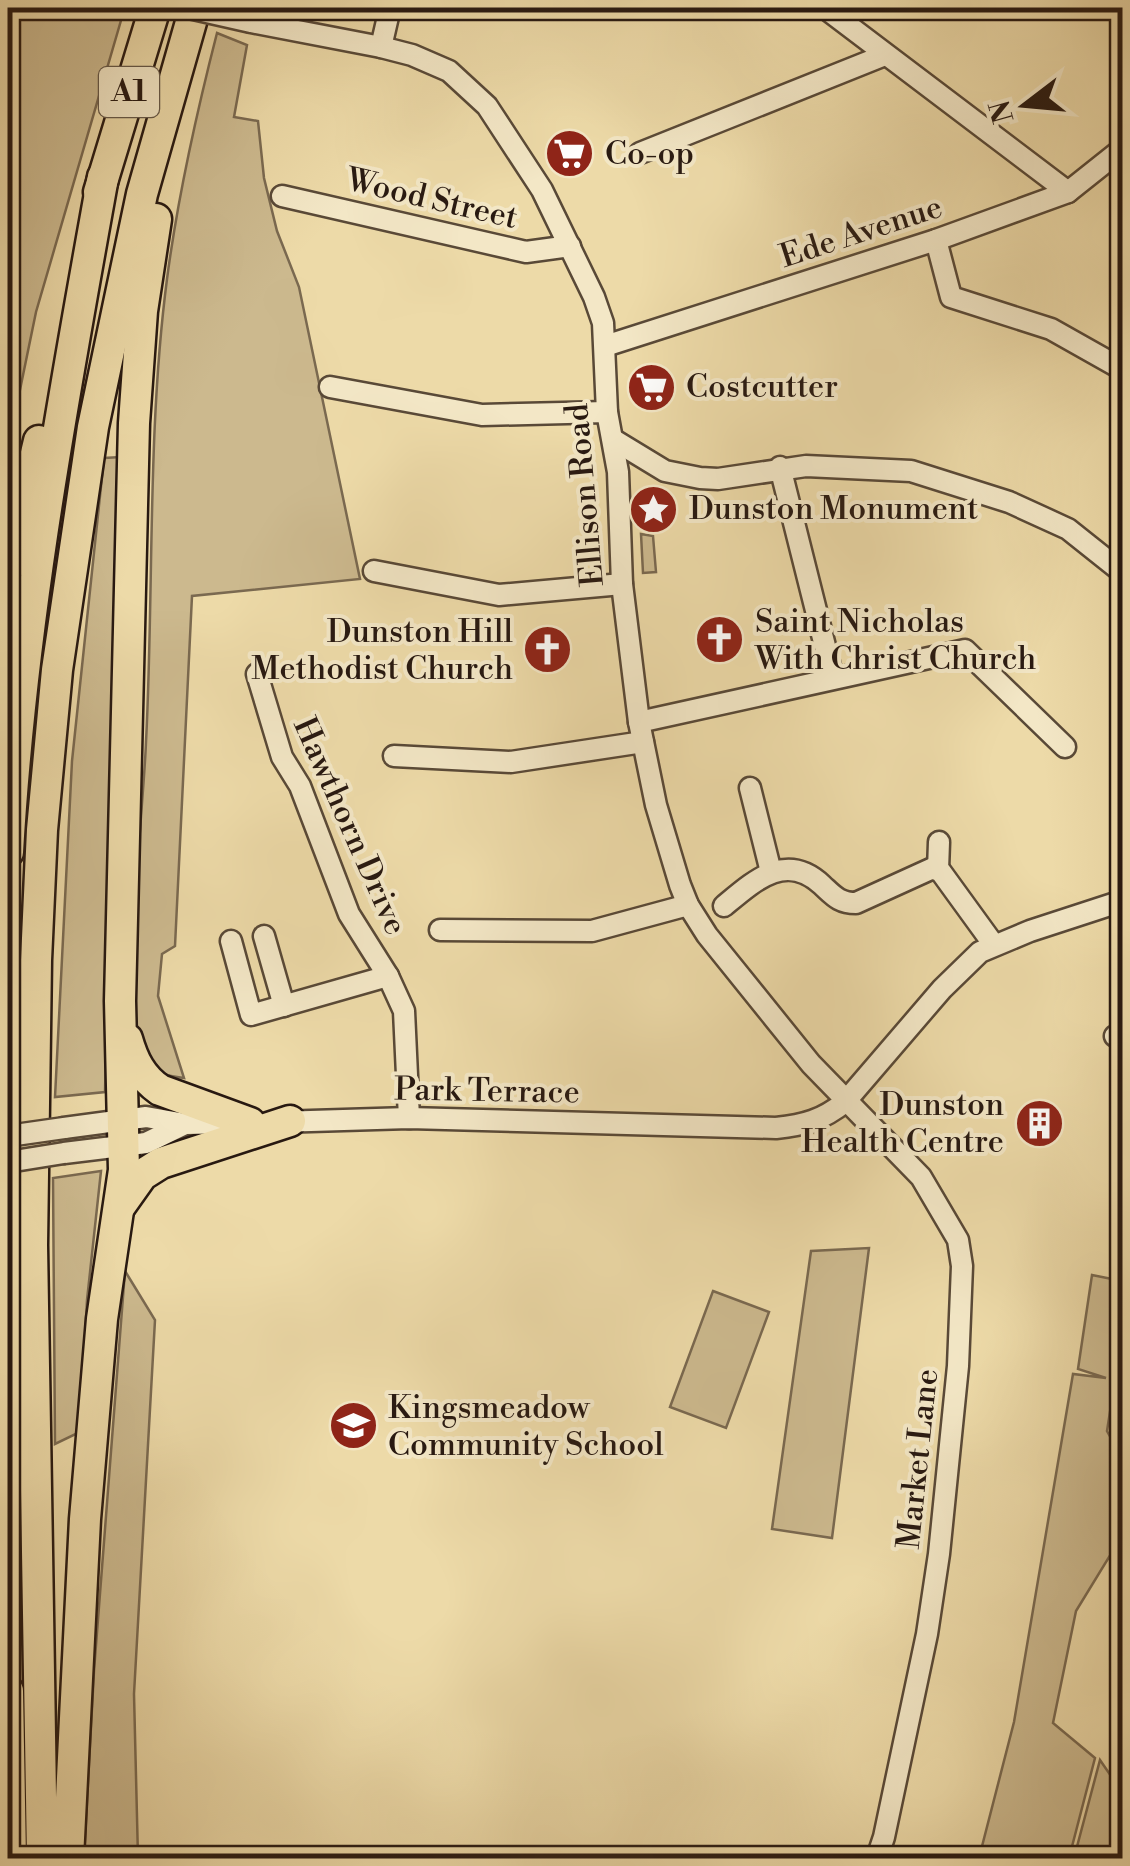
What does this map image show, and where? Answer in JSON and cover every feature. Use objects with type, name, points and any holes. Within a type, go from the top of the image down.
[{"type":"highway","name":"A1","points":[[8,852],[25,666],[54,458],[103,177],[156,8]]},
{"type":"highway","name":"A1","points":[[42,1858],[32,1245],[42,830],[57,670],[94,427],[142,194],[192,8]]},
{"type":"highway","points":[[68,1858],[85,1519],[102,1318],[118,1210],[124,1132],[120,1001],[135,404],[142,310],[185,38]]},
{"type":"highway","points":[[8,570],[103,177]]},
{"type":"highway","points":[[120,1001],[131,1051],[150,1083],[173,1097],[250,1122]]},
{"type":"highway","points":[[118,1210],[135,1182],[160,1163],[290,1121]]},
{"type":"highway","points":[[8,1691],[11,1858]]},
{"type":"street","name":"Ellison Road","points":[[192,8],[380,47],[449,71],[487,106],[542,190],[603,322],[622,584],[641,732],[671,861],[688,905],[708,935],[845,1102]]},
{"type":"street","points":[[380,47],[390,8]]},
{"type":"street","points":[[826,8],[1068,192]]},
{"type":"street","points":[[640,153],[885,54]]},
{"type":"street","name":"Ede Avenue","points":[[605,346],[936,240],[1068,192],[1122,150]]},
{"type":"street","name":"Wood Street","points":[[282,196],[526,252],[570,246]]},
{"type":"street","points":[[936,240],[952,298],[1051,330],[1122,369]]},
{"type":"street","points":[[330,387],[482,415],[608,412]]},
{"type":"street","points":[[614,440],[665,471],[718,480],[780,467],[911,471],[1009,502],[1068,529],[1122,572]]},
{"type":"street","points":[[780,467],[833,678]]},
{"type":"street","points":[[374,571],[499,595],[622,584]]},
{"type":"street","points":[[394,756],[511,762],[641,732],[833,678],[964,650],[1065,747]]},
{"type":"street","name":"Hawthorn Drive","points":[[256,674],[282,757],[300,786],[349,914],[388,976],[404,1011],[410,1118]]},
{"type":"street","points":[[750,788],[770,872]]},
{"type":"street","points":[[940,842],[938,870],[994,945]]},
{"type":"street","points":[[724,906],[770,872],[797,870],[813,878],[835,898],[856,903],[928,869],[938,870]]},
{"type":"street","points":[[845,1102],[942,989],[980,952],[1122,901]]},
{"type":"street","points":[[440,930],[592,931],[688,905]]},
{"type":"street","points":[[264,936],[284,1006]]},
{"type":"street","points":[[230,941],[252,1015],[388,976]]},
{"type":"street","name":"Park Terrace","points":[[124,1132],[146,1143],[185,1124],[410,1118],[776,1128],[806,1125],[828,1116],[845,1102]]},
{"type":"street","name":"Market Lane","points":[[845,1102],[920,1177],[958,1240],[962,1266],[958,1366],[939,1554],[923,1653],[877,1858]]},
{"type":"street","points":[[8,1136],[64,1128],[124,1132]]},
{"type":"street","points":[[8,1162],[64,1153],[124,1132]]},
{"type":"shaded area","points":[[8,8],[111,8],[122,17],[36,312],[8,448]]},
{"type":"shaded area","points":[[217,33],[247,45],[234,117],[258,121],[264,178],[277,231],[299,287],[360,579],[192,596],[175,946],[162,954],[158,996],[184,1078],[157,1071],[145,1059],[137,1035],[133,956],[146,742],[161,337],[182,186]]},
{"type":"shaded area","points":[[121,457],[105,1092],[55,1097],[72,761],[104,458]]},
{"type":"shaded area","points":[[641,534],[653,536],[656,572],[643,573]]},
{"type":"shaded area","points":[[24,587],[8,716],[8,605],[11,588]]},
{"type":"shaded area","points":[[101,1171],[87,1300],[80,1432],[55,1444],[53,1178]]},
{"type":"shaded area","points":[[869,1248],[832,1538],[772,1529],[811,1251]]},
{"type":"shaded area","points":[[125,1271],[155,1320],[134,1694],[138,1858],[84,1858],[94,1671]]},
{"type":"shaded area","points":[[1092,1275],[1122,1281],[1122,1450],[1111,1428],[1119,1382],[1115,1380],[1107,1431],[1122,1458],[1122,1591],[1109,1557],[1076,1611],[1053,1723],[1095,1758],[1069,1858],[979,1858],[1014,1722],[1073,1374],[1106,1378],[1078,1369]]},
{"type":"shaded area","points":[[713,1291],[769,1312],[726,1428],[670,1407]]},
{"type":"shaded area","points":[[1100,1760],[1122,1792],[1122,1858],[1074,1858]]},
{"type":"place","name":"Co-op","points":[[570,154]]},
{"type":"place","name":"Costcutter","points":[[651,387]]},
{"type":"place","name":"Dunston Monument","points":[[654,509]]},
{"type":"place","name":"Saint Nicholas With Christ Church","points":[[720,640]]},
{"type":"place","name":"Dunston Hill Methodist Church","points":[[548,650]]},
{"type":"place","name":"Dunston Health Centre","points":[[1039,1123]]},
{"type":"place","name":"Kingsmeadow Community School","points":[[353,1426]]}]
